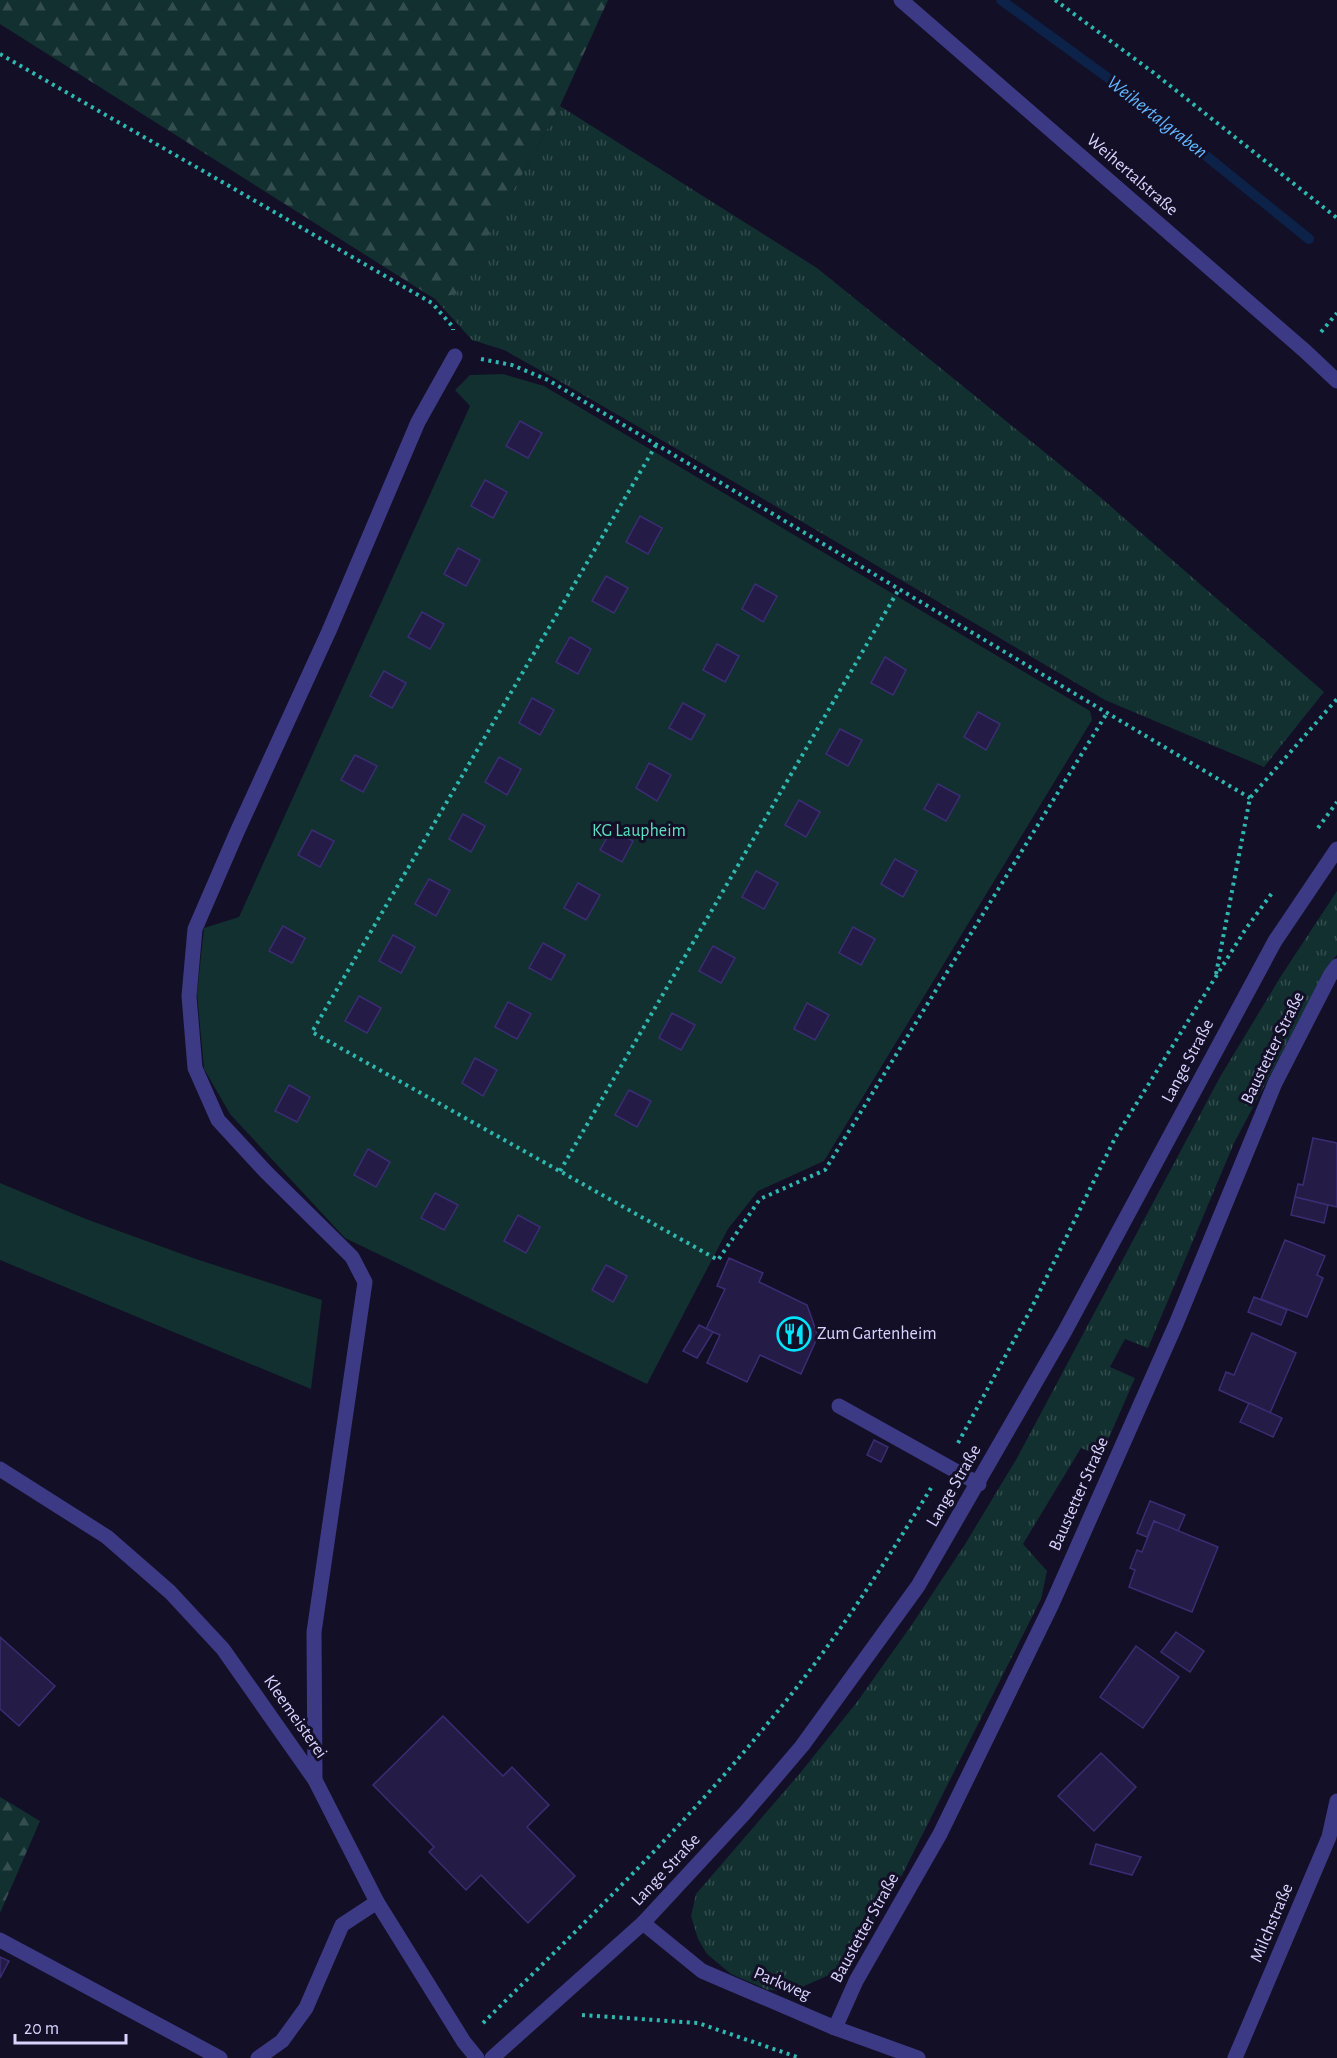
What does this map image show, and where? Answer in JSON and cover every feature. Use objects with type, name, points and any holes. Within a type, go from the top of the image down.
[{"type":"street","name":"Weihertalstraße","points":[[901,0],[1337,381]]},
{"type":"street","points":[[315,1780],[314,1632],[361,1325],[365,1282],[352,1257],[266,1172],[218,1120],[195,1068],[189,996],[195,929],[329,631],[418,422],[455,357]]},
{"type":"street","name":"Lange Straße","points":[[492,2058],[644,1923],[744,1814],[802,1746],[918,1586],[979,1484],[1065,1331],[1275,941],[1337,849]]},
{"type":"street","name":"Baustetter Straße","points":[[836,2028],[856,1981],[940,1834],[1052,1604],[1176,1324],[1275,1083],[1337,966]]},
{"type":"street","points":[[839,1406],[979,1484]]},
{"type":"street","name":"Kleemeisterei","points":[[0,1468],[107,1537],[170,1592],[224,1648],[315,1780],[377,1902],[464,2042],[477,2058]]},
{"type":"street","name":"Milchstraße","points":[[1235,2058],[1329,1837],[1337,1801]]},
{"type":"street","points":[[258,2058],[282,2041],[306,2008],[342,1925],[377,1902]]},
{"type":"street","name":"Parkweg","points":[[644,1923],[702,1971],[836,2028],[918,2058]]},
{"type":"street","points":[[0,1941],[220,2058]]},
{"type":"path","points":[[1056,0],[1154,73],[1337,218]]},
{"type":"path","points":[[0,54],[432,303],[453,327],[455,357],[486,359],[512,365],[548,380],[1250,798]]},
{"type":"path","points":[[656,445],[312,1032],[718,1260],[760,1199],[825,1170],[1107,713]]},
{"type":"path","points":[[560,1171],[899,589]]},
{"type":"path","points":[[1215,978],[1250,798],[1337,699]]},
{"type":"path","points":[[571,2014],[698,2022],[800,2058]]},
{"type":"green space","points":[[0,0],[608,0],[560,106],[456,294],[435,299],[0,24]]},
{"type":"green space","points":[[560,106],[817,268],[1100,497],[1324,692],[1264,767],[1105,700],[554,378],[504,350],[472,340],[435,299],[456,293]]},
{"type":"green space","name":"KG Laupheim","points":[[503,374],[544,386],[1090,711],[1092,720],[824,1161],[758,1191],[728,1229],[647,1384],[345,1238],[230,1114],[204,1069],[197,993],[204,928],[239,917],[470,406],[455,390],[470,375]]},
{"type":"green space","points":[[1337,891],[1337,955],[1329,964],[1234,1143],[1148,1348],[1125,1339],[1110,1367],[1135,1378],[1101,1456],[1081,1448],[1023,1544],[1047,1571],[1041,1599],[892,1895],[852,1952],[829,1975],[793,1991],[768,1990],[731,1974],[707,1954],[698,1939],[691,1916],[696,1894],[801,1772],[857,1702],[964,1546],[1017,1458],[1220,1077],[1281,976]]},
{"type":"green space","points":[[0,1183],[86,1219],[193,1258],[322,1300],[311,1389],[0,1260]]},
{"type":"green space","points":[[0,1797],[40,1821],[0,1913]]},
{"type":"building","points":[[520,421],[542,433],[528,458],[506,446]]},
{"type":"building","points":[[485,480],[507,492],[493,518],[471,506]]},
{"type":"building","points":[[640,516],[662,528],[648,554],[626,542]]},
{"type":"building","points":[[458,548],[480,560],[466,586],[444,574]]},
{"type":"building","points":[[606,576],[628,588],[614,613],[592,601]]},
{"type":"building","points":[[755,584],[777,596],[763,622],[742,609]]},
{"type":"building","points":[[422,612],[444,624],[430,649],[408,637]]},
{"type":"building","points":[[570,637],[591,649],[578,674],[556,662]]},
{"type":"building","points":[[717,644],[739,656],[725,682],[703,670]]},
{"type":"building","points":[[885,657],[906,670],[893,695],[871,683]]},
{"type":"building","points":[[384,671],[406,683],[392,708],[370,696]]},
{"type":"building","points":[[532,698],[554,710],[540,735],[519,723]]},
{"type":"building","points":[[683,703],[705,715],[691,740],[669,728]]},
{"type":"building","points":[[978,712],[1000,724],[986,750],[964,737]]},
{"type":"building","points":[[840,729],[862,740],[848,766],[826,754]]},
{"type":"building","points":[[355,755],[377,766],[363,792],[341,780]]},
{"type":"building","points":[[499,757],[521,769],[507,795],[485,782]]},
{"type":"building","points":[[649,763],[671,775],[657,801],[636,788]]},
{"type":"building","points":[[938,784],[960,796],[946,821],[924,809]]},
{"type":"building","points":[[799,800],[820,812],[806,837],[785,825]]},
{"type":"building","points":[[463,814],[485,826],[471,852],[449,839]]},
{"type":"building","points":[[612,829],[633,841],[622,862],[600,850]]},
{"type":"building","points":[[312,830],[334,841],[320,867],[298,855]]},
{"type":"building","points":[[895,859],[917,871],[903,897],[881,884]]},
{"type":"building","points":[[756,871],[778,883],[764,909],[742,897]]},
{"type":"building","points":[[429,879],[450,890],[436,916],[415,904]]},
{"type":"building","points":[[578,883],[600,895],[586,920],[564,908]]},
{"type":"building","points":[[283,926],[305,938],[292,963],[269,951]]},
{"type":"building","points":[[853,927],[875,939],[861,965],[839,953]]},
{"type":"building","points":[[393,935],[415,947],[401,973],[379,961]]},
{"type":"building","points":[[543,943],[565,955],[551,980],[529,968]]},
{"type":"building","points":[[713,946],[735,958],[721,983],[699,971]]},
{"type":"building","points":[[359,996],[381,1008],[367,1033],[345,1021]]},
{"type":"building","points":[[508,1002],[531,1014],[517,1039],[495,1027]]},
{"type":"building","points":[[807,1003],[829,1015],[815,1040],[794,1029]]},
{"type":"building","points":[[672,1013],[695,1025],[681,1050],[659,1038]]},
{"type":"building","points":[[475,1058],[497,1070],[483,1096],[462,1083]]},
{"type":"building","points":[[289,1085],[310,1097],[297,1122],[275,1111]]},
{"type":"building","points":[[629,1090],[651,1101],[637,1127],[615,1115]]},
{"type":"building","points":[[1313,1138],[1337,1143],[1337,1207],[1295,1197],[1298,1184],[1303,1185]]},
{"type":"building","points":[[368,1149],[390,1162],[376,1187],[354,1175]]},
{"type":"building","points":[[435,1193],[458,1205],[444,1230],[421,1218]]},
{"type":"building","points":[[1295,1197],[1328,1205],[1324,1223],[1291,1215]]},
{"type":"building","points":[[518,1215],[540,1227],[526,1253],[504,1241]]},
{"type":"building","points":[[1285,1240],[1325,1256],[1317,1275],[1323,1278],[1307,1317],[1261,1299]]},
{"type":"building","points":[[729,1258],[763,1273],[759,1282],[807,1305],[818,1336],[801,1374],[760,1355],[747,1382],[707,1363],[720,1335],[706,1329],[725,1289],[717,1286]]},
{"type":"building","points":[[606,1265],[627,1276],[613,1302],[592,1290]]},
{"type":"building","points":[[1254,1297],[1287,1310],[1281,1325],[1248,1312]]},
{"type":"building","points":[[699,1325],[713,1332],[697,1358],[683,1351]]},
{"type":"building","points":[[1252,1333],[1296,1353],[1270,1413],[1219,1390],[1226,1372],[1234,1375]]},
{"type":"building","points":[[1249,1403],[1282,1418],[1273,1437],[1240,1422]]},
{"type":"building","points":[[874,1440],[888,1447],[881,1462],[867,1455]]},
{"type":"building","points":[[1150,1501],[1185,1515],[1178,1531],[1154,1521],[1147,1537],[1137,1533]]},
{"type":"building","points":[[1154,1521],[1218,1547],[1192,1612],[1129,1587],[1135,1570],[1130,1568],[1137,1550],[1142,1552]]},
{"type":"building","points":[[1176,1632],[1204,1651],[1190,1672],[1161,1652]]},
{"type":"building","points":[[0,1637],[55,1686],[19,1726],[0,1709]]},
{"type":"building","points":[[1136,1646],[1179,1677],[1143,1728],[1100,1697]]},
{"type":"building","points":[[443,1716],[503,1776],[512,1767],[549,1805],[527,1827],[575,1876],[528,1923],[481,1875],[466,1890],[429,1852],[434,1847],[373,1785]]},
{"type":"building","points":[[1101,1753],[1136,1787],[1094,1831],[1058,1796]]},
{"type":"building","points":[[1096,1844],[1141,1857],[1132,1875],[1090,1864]]},
{"type":"building","points":[[0,1957],[9,1961],[0,1978]]},
{"type":"waterway","name":"Weihertalgraben","points":[[1001,0],[1126,91],[1309,239]]},
{"type":"place","name":"Zum Gartenheim","points":[[794,1334]]}]
